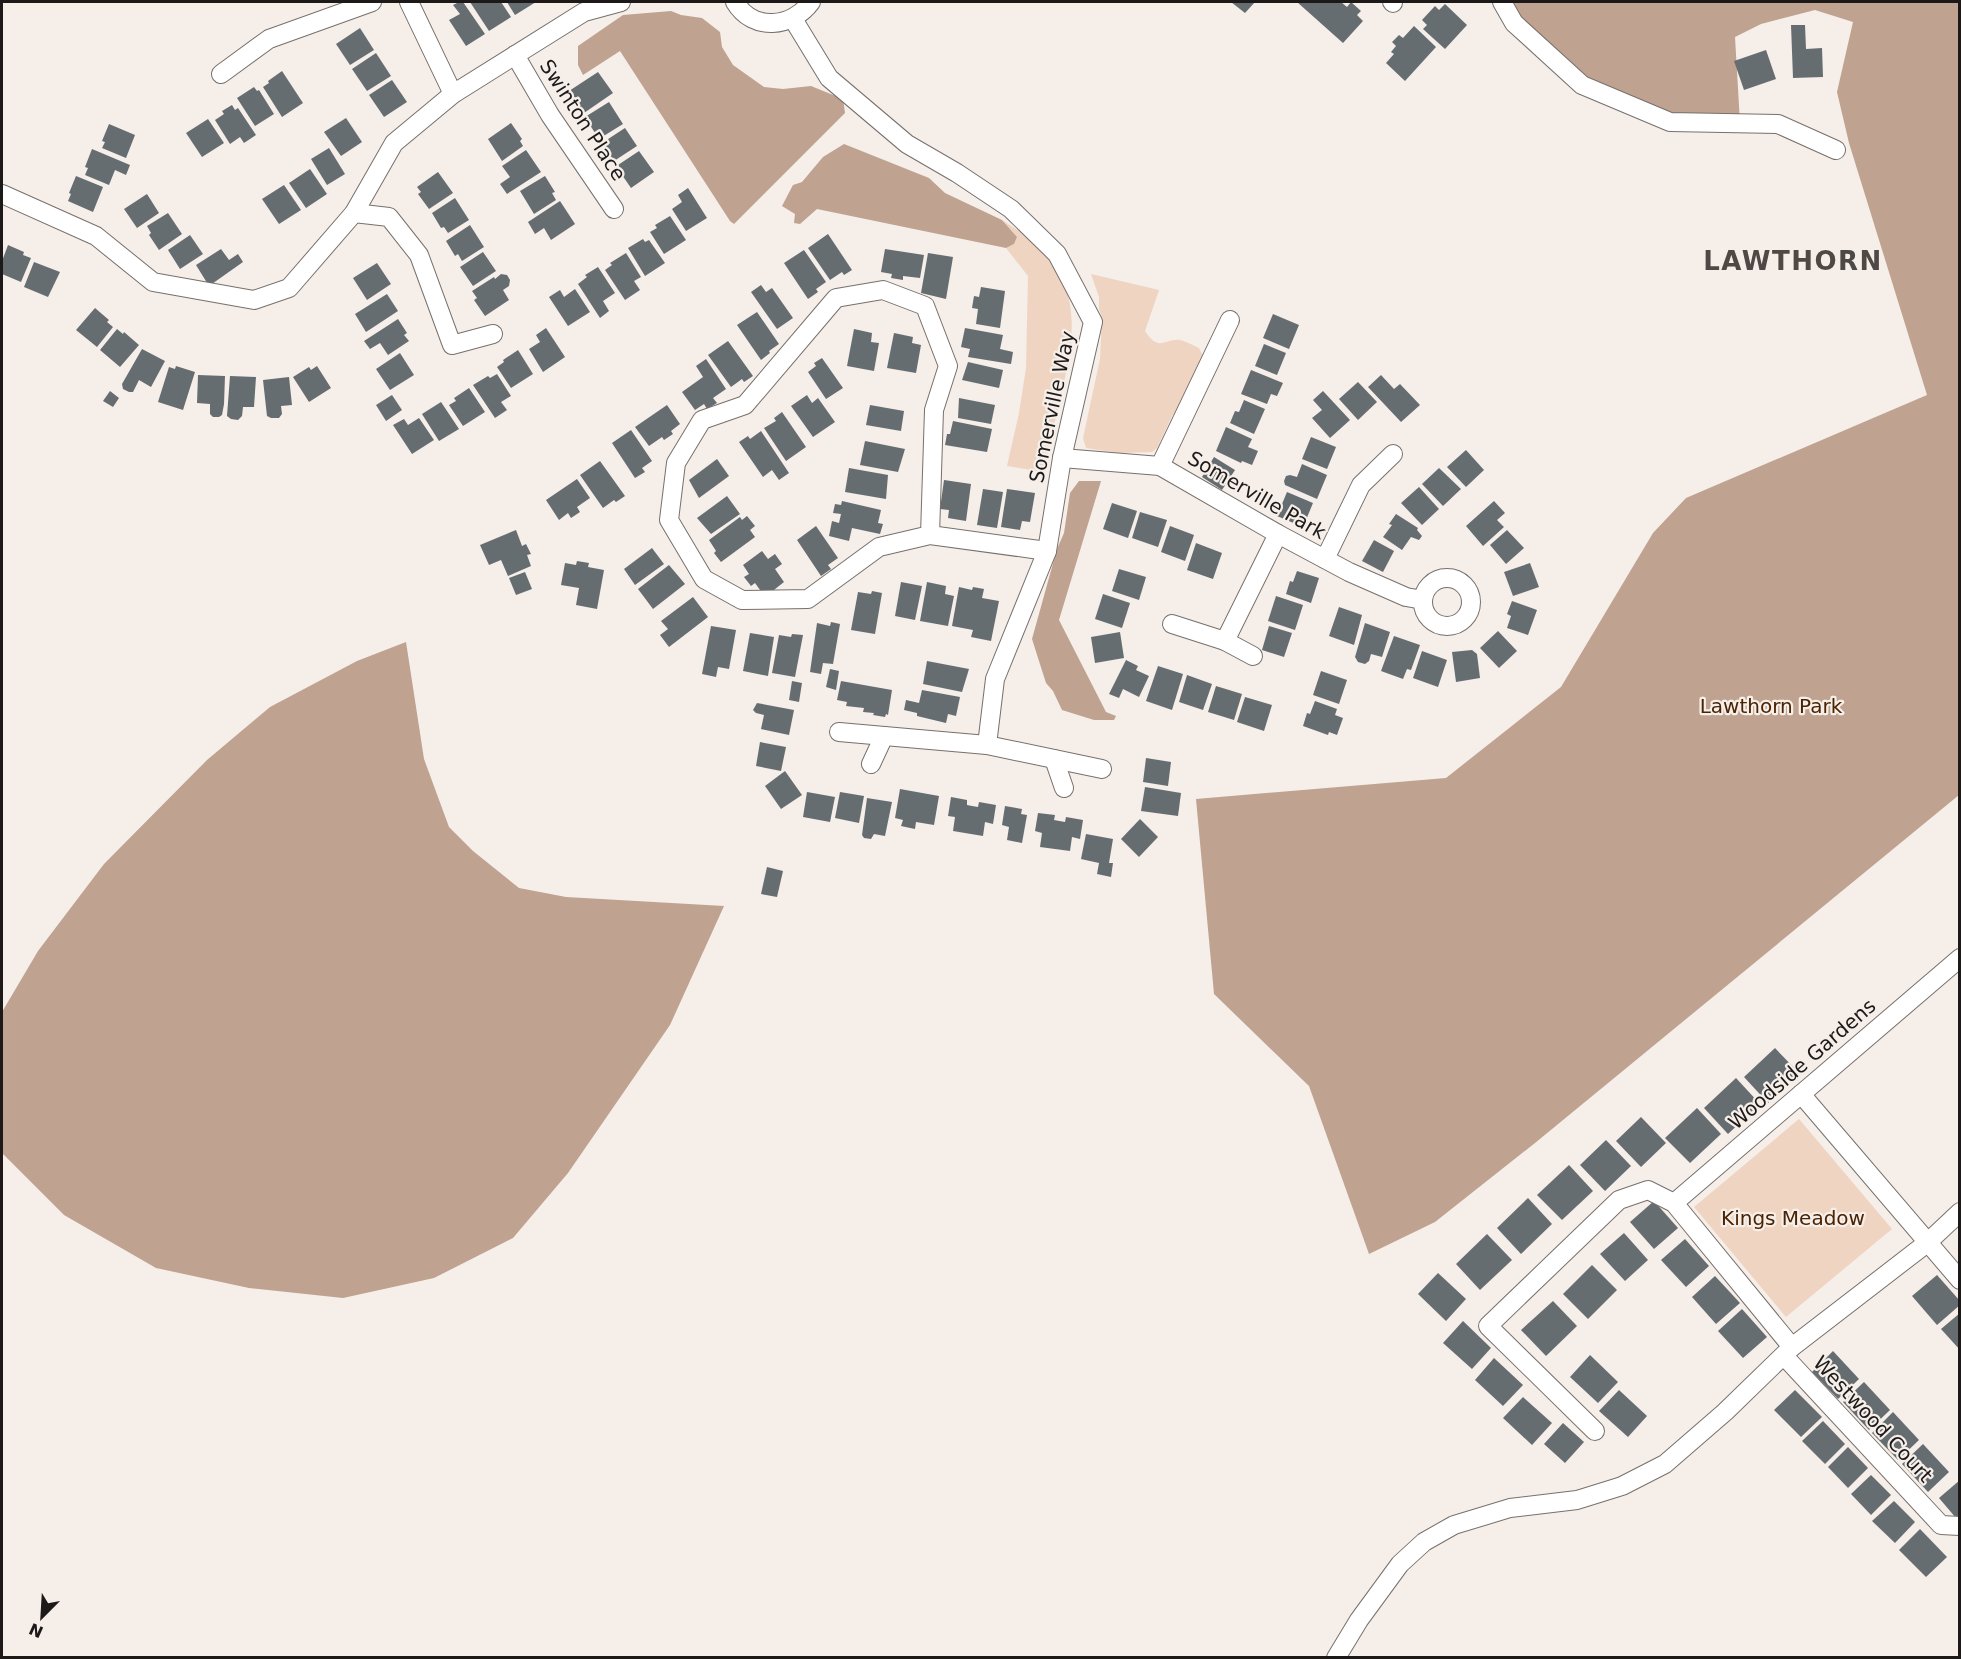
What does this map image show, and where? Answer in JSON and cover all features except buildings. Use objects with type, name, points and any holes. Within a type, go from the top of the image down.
[{"type":"street","points":[[221,74],[269,39],[372,2]]},
{"type":"street","points":[[409,2],[453,94]]},
{"type":"street","points":[[2,194],[96,236],[153,282],[254,300],[289,288],[354,213],[394,142],[453,94],[584,12],[621,2]]},
{"type":"street","points":[[735,2],[744,14],[758,21],[773,24],[793,19],[811,2]]},
{"type":"street","points":[[1502,2],[1514,23],[1582,85],[1670,122],[1778,124],[1836,150]]},
{"type":"street","name":"Somerville Way","points":[[793,19],[829,78],[907,144],[957,173],[1011,209],[1057,254],[1093,322],[1062,458],[1047,551],[995,680],[987,745]]},
{"type":"street","name":"Swinton Place","points":[[515,55],[550,114],[614,209]]},
{"type":"street","points":[[354,213],[388,217],[419,255],[452,345],[493,334]]},
{"type":"street","points":[[930,535],[933,410],[948,366],[925,306],[883,290],[836,298],[745,405],[702,420],[676,463],[669,520],[704,579],[742,600],[808,599],[879,547],[930,535],[1047,551]]},
{"type":"street","points":[[1160,466],[1230,320]]},
{"type":"street","points":[[1325,559],[1361,485],[1393,453]]},
{"type":"street","name":"Somerville Park","points":[[1062,458],[1160,466],[1349,572],[1406,597],[1424,600]]},
{"type":"street","points":[[1225,641],[1278,534]]},
{"type":"street","points":[[1172,624],[1225,641],[1253,656]]},
{"type":"street","points":[[839,732],[987,745],[1101,769]]},
{"type":"street","points":[[871,764],[884,736]]},
{"type":"street","points":[[1054,759],[1064,788]]},
{"type":"street","name":"Woodside Gardens","points":[[1674,1203],[1959,958]]},
{"type":"street","points":[[1801,1094],[1959,1280]]},
{"type":"street","points":[[1595,1431],[1488,1326],[1618,1200],[1648,1190],[1674,1203],[1788,1352]]},
{"type":"street","points":[[1336,1658],[1359,1620],[1400,1564],[1424,1542],[1454,1525],[1510,1508],[1577,1500],[1622,1486],[1665,1464],[1725,1412],[1788,1352],[1927,1243],[1959,1212]]},
{"type":"street","name":"Westwood Court","points":[[1788,1352],[1941,1525],[1959,1526]]},
{"type":"green space","name":"Lawthorn Park","points":[[1502,2],[1959,2],[1959,795],[1535,1143],[1435,1222],[1369,1254],[1309,1086],[1214,994],[1196,799],[1446,778],[1561,687],[1653,533],[1686,498],[1927,395],[1849,143],[1837,92],[1853,22],[1815,10],[1761,24],[1735,37],[1740,123],[1670,122],[1582,85]]},
{"type":"green space","points":[[671,11],[702,18],[720,32],[722,47],[733,65],[764,87],[783,89],[811,86],[843,99],[845,113],[734,224],[620,51],[583,75],[578,65],[578,46],[623,15]]},
{"type":"green space","points":[[844,144],[929,178],[945,193],[1002,220],[1017,237],[1014,244],[1006,248],[817,209],[800,224],[794,223],[795,214],[782,206],[793,185],[802,182],[823,157]]},
{"type":"green space","points":[[1002,220],[1025,235],[1046,254],[1066,288],[1070,306],[1072,324],[1068,362],[1043,472],[1007,466],[1026,368],[1028,276],[1006,248],[1014,244],[1017,237]]},
{"type":"green space","points":[[1091,274],[1159,290],[1145,331],[1158,343],[1175,340],[1187,342],[1199,348],[1205,360],[1172,416],[1157,448],[1152,452],[1118,453],[1086,448],[1083,438],[1100,359],[1102,317],[1099,297]]},
{"type":"green space","points":[[1079,481],[1101,481],[1059,620],[1106,712],[1116,716],[1114,720],[1094,720],[1062,710],[1053,691],[1046,683],[1032,639],[1057,549],[1064,533],[1070,493]]},
{"type":"green space","points":[[406,642],[424,759],[449,827],[473,851],[519,888],[566,897],[724,906],[670,1025],[568,1173],[513,1238],[434,1278],[343,1298],[249,1288],[156,1268],[64,1215],[3,1154],[2,1012],[38,951],[104,864],[207,760],[270,707],[357,661]]},
{"type":"green space","name":"Kings Meadow","points":[[1799,1119],[1892,1229],[1786,1317],[1694,1207]]},
{"type":"district","name":"LAWTHORN","points":[[1793,261]]}]
